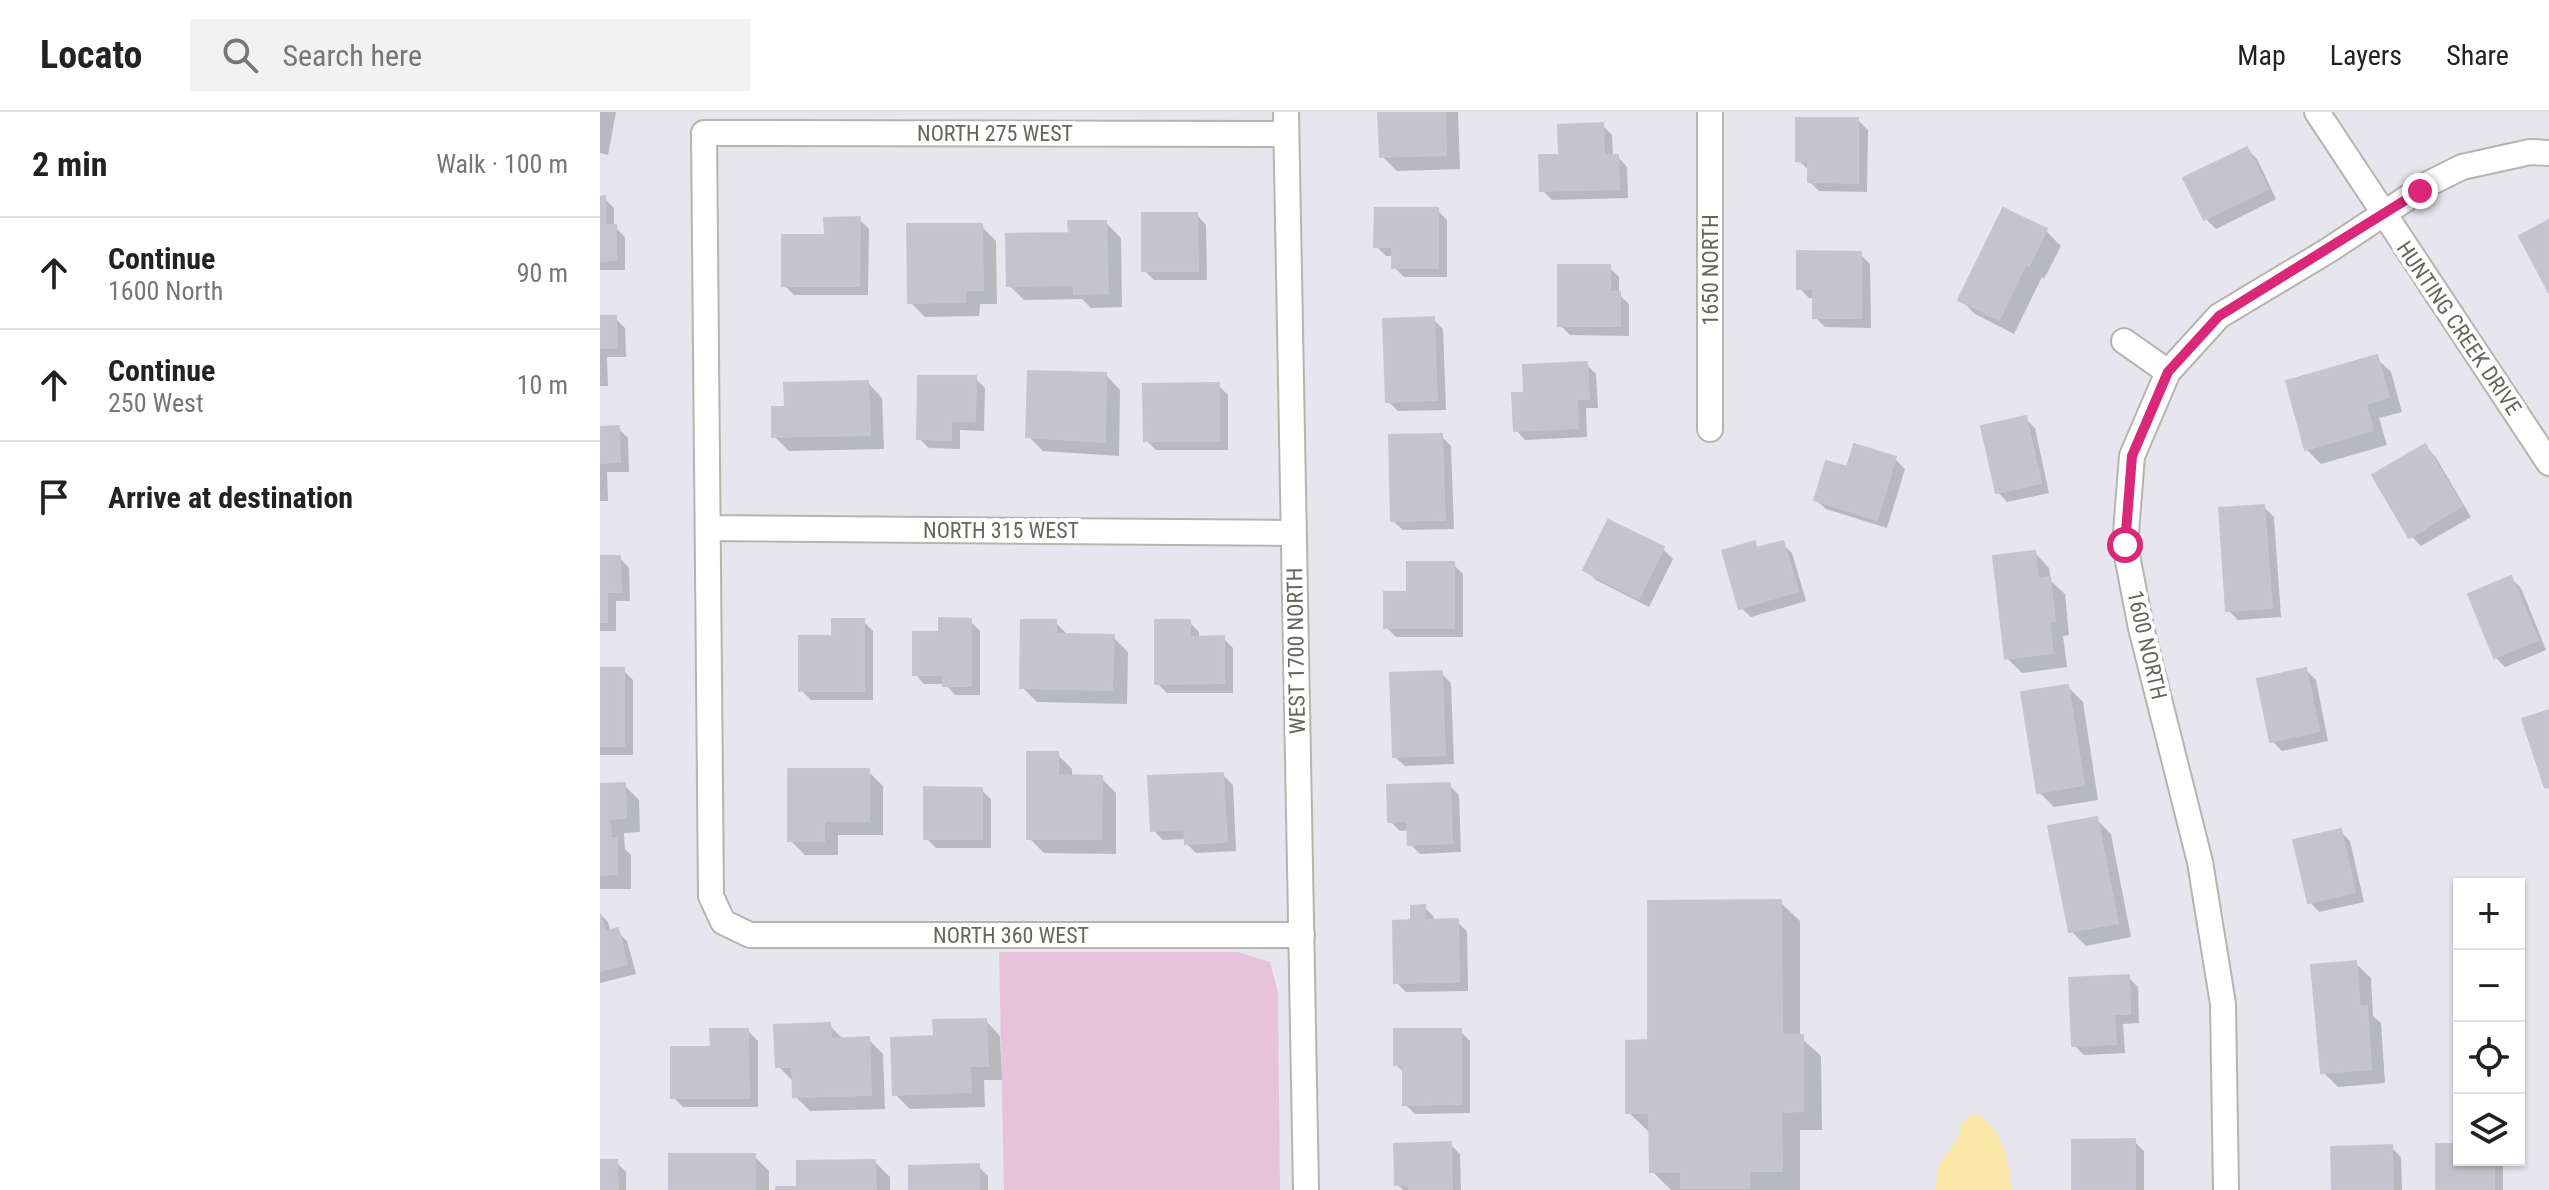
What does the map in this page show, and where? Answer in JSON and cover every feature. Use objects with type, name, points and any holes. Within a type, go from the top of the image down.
[{"type":"street","name":"1650 NORTH","points":[[1710,112],[1710,429]]},
{"type":"street","name":"HUNTING CREEK DRIVE","points":[[2317,112],[2549,463]]},
{"type":"street","name":"NORTH 275 WEST","points":[[708,528],[704,133],[1286,123]]},
{"type":"street","name":"WEST 1700 NORTH","points":[[1286,123],[1306,1190]]},
{"type":"street","name":"1600 NORTH","points":[[2226,1190],[2220,988],[2200,862],[2141,628],[2125,545],[2132,456],[2168,372],[2219,316],[2329,250],[2430,183],[2462,167],[2530,152],[2549,153]]},
{"type":"street","points":[[2124,341],[2168,372]]},
{"type":"street","name":"NORTH 315 WEST","points":[[708,528],[1294,533]]},
{"type":"street","name":"NORTH 360 WEST","points":[[708,528],[711,896],[723,922],[750,935],[1302,935]]},
{"type":"shaded area","points":[[999,952],[1238,952],[1270,962],[1278,992],[1280,1190],[1004,1190]]},
{"type":"shaded area","points":[[1980,1115],[2004,1149],[2011,1190],[1936,1190],[1941,1161],[1959,1137],[1961,1124],[1970,1116]]},
{"type":"building","points":[[1378,112],[1445,112],[1446,155],[1380,157]]},
{"type":"building","points":[[1796,118],[1858,118],[1858,183],[1808,182],[1808,162],[1796,161]]},
{"type":"building","points":[[1603,123],[1604,155],[1618,155],[1619,189],[1540,191],[1539,155],[1559,155],[1558,125]]},
{"type":"building","points":[[2247,147],[2268,189],[2204,220],[2183,178]]},
{"type":"building","points":[[605,196],[605,225],[616,225],[616,260],[600,261],[600,197]]},
{"type":"building","points":[[1375,208],[1438,208],[1438,268],[1392,268],[1392,247],[1374,247]]},
{"type":"building","points":[[2003,208],[2047,229],[1999,320],[1958,300]]},
{"type":"building","points":[[1142,213],[1197,213],[1198,271],[1142,271]]},
{"type":"building","points":[[860,217],[859,286],[782,286],[782,235],[825,235],[824,218]]},
{"type":"building","points":[[2549,220],[2549,293],[2519,236]]},
{"type":"building","points":[[1068,221],[1106,221],[1108,293],[1074,294],[1074,285],[1007,286],[1006,234],[1069,233]]},
{"type":"building","points":[[907,224],[982,224],[983,290],[965,290],[965,302],[908,303]]},
{"type":"building","points":[[1797,251],[1861,252],[1861,318],[1813,318],[1813,289],[1797,289]]},
{"type":"building","points":[[1558,265],[1610,265],[1610,292],[1620,292],[1620,326],[1558,326]]},
{"type":"building","points":[[600,316],[616,316],[617,348],[600,348]]},
{"type":"building","points":[[1434,317],[1437,400],[1386,402],[1383,319]]},
{"type":"building","points":[[2377,355],[2389,397],[2366,404],[2373,430],[2305,450],[2286,381]]},
{"type":"building","points":[[1587,362],[1589,399],[1577,399],[1578,428],[1514,431],[1512,393],[1524,393],[1523,365]]},
{"type":"building","points":[[1028,371],[1106,373],[1105,442],[1026,437]]},
{"type":"building","points":[[918,376],[976,376],[975,421],[951,421],[951,440],[917,439]]},
{"type":"building","points":[[868,381],[870,435],[772,437],[772,407],[785,407],[784,383]]},
{"type":"building","points":[[1219,383],[1219,441],[1144,441],[1143,384]]},
{"type":"building","points":[[2026,416],[2041,483],[1996,493],[1981,426]]},
{"type":"building","points":[[619,426],[620,462],[600,463],[600,427]]},
{"type":"building","points":[[1442,434],[1445,520],[1391,521],[1389,435]]},
{"type":"building","points":[[1854,444],[1896,457],[1877,520],[1814,500],[1826,461],[1847,467]]},
{"type":"building","points":[[2425,444],[2462,506],[2409,538],[2372,475]]},
{"type":"building","points":[[2264,505],[2272,608],[2226,611],[2219,508]]},
{"type":"building","points":[[1608,520],[1664,547],[1639,599],[1583,570]]},
{"type":"building","points":[[1755,541],[1756,548],[1783,541],[1798,591],[1739,609],[1722,551]]},
{"type":"building","points":[[2035,551],[2038,579],[2050,577],[2055,621],[2049,622],[2053,653],[2005,659],[1993,556]]},
{"type":"building","points":[[600,556],[620,556],[621,592],[607,592],[607,622],[600,622]]},
{"type":"building","points":[[1407,562],[1454,562],[1454,628],[1384,628],[1384,592],[1407,592]]},
{"type":"building","points":[[2511,576],[2538,640],[2494,658],[2468,594]]},
{"type":"building","points":[[939,618],[971,619],[971,686],[943,686],[943,675],[913,675],[913,632],[939,632]]},
{"type":"building","points":[[832,619],[864,619],[864,691],[799,691],[799,636],[832,636]]},
{"type":"building","points":[[1021,620],[1056,620],[1056,634],[1114,635],[1112,690],[1020,688]]},
{"type":"building","points":[[1155,620],[1190,620],[1190,637],[1224,636],[1224,683],[1155,684]]},
{"type":"building","points":[[600,668],[624,668],[624,746],[600,746]]},
{"type":"building","points":[[2306,668],[2319,731],[2270,742],[2257,679]]},
{"type":"building","points":[[1442,671],[1445,755],[1393,757],[1390,673]]},
{"type":"building","points":[[2068,685],[2084,785],[2037,793],[2021,692]]},
{"type":"building","points":[[2549,710],[2549,787],[2545,788],[2522,719]]},
{"type":"building","points":[[1027,752],[1058,752],[1058,775],[1102,776],[1101,839],[1027,839]]},
{"type":"building","points":[[788,769],[869,769],[869,821],[824,821],[824,841],[788,841]]},
{"type":"building","points":[[1223,773],[1227,842],[1185,844],[1184,829],[1151,831],[1148,776]]},
{"type":"building","points":[[625,783],[626,818],[610,819],[611,838],[617,838],[617,874],[600,875],[600,784]]},
{"type":"building","points":[[1450,783],[1452,843],[1408,845],[1407,821],[1388,822],[1387,785]]},
{"type":"building","points":[[924,787],[982,788],[982,839],[924,839]]},
{"type":"building","points":[[2097,817],[2118,923],[2069,932],[2048,826]]},
{"type":"building","points":[[2341,829],[2355,892],[2308,903],[2293,840]]},
{"type":"building","points":[[1781,900],[1782,1035],[1803,1035],[1803,1111],[1781,1112],[1782,1171],[1749,1171],[1749,1188],[1681,1188],[1681,1172],[1650,1172],[1649,1113],[1626,1113],[1626,1041],[1648,1040],[1648,901]]},
{"type":"building","points":[[1425,905],[1425,920],[1458,919],[1459,982],[1394,983],[1393,921],[1411,920],[1411,906]]},
{"type":"building","points":[[600,914],[605,932],[618,928],[627,964],[600,971]]},
{"type":"building","points":[[2356,961],[2360,1007],[2367,1006],[2371,1069],[2321,1073],[2311,965]]},
{"type":"building","points":[[2129,975],[2130,1014],[2114,1014],[2116,1044],[2072,1046],[2069,978]]},
{"type":"building","points":[[986,1019],[988,1066],[970,1066],[971,1092],[893,1095],[891,1038],[934,1036],[933,1020]]},
{"type":"building","points":[[830,1023],[831,1039],[869,1037],[871,1095],[793,1097],[792,1067],[776,1067],[774,1025]]},
{"type":"building","points":[[710,1029],[748,1029],[749,1098],[671,1098],[671,1047],[711,1047]]},
{"type":"building","points":[[1394,1029],[1461,1029],[1461,1104],[1403,1105],[1403,1065],[1394,1065]]},
{"type":"building","points":[[2135,1139],[2135,1190],[2072,1190],[2072,1140]]},
{"type":"building","points":[[1451,1142],[1452,1190],[1409,1190],[1408,1184],[1395,1185],[1394,1144]]},
{"type":"building","points":[[2436,1144],[2453,1144],[2453,1166],[2494,1166],[2494,1190],[2436,1190]]},
{"type":"building","points":[[2392,1145],[2393,1190],[2332,1190],[2331,1147]]},
{"type":"building","points":[[669,1154],[755,1154],[755,1190],[669,1190]]},
{"type":"building","points":[[600,1160],[617,1160],[618,1190],[600,1190]]},
{"type":"building","points":[[875,1160],[876,1190],[776,1190],[776,1187],[797,1187],[797,1161]]},
{"type":"building","points":[[979,1164],[979,1190],[909,1190],[909,1166]]},
{"type":"route","points":[[2125,545],[2132,456],[2168,372],[2219,316],[2420,191]]}]
